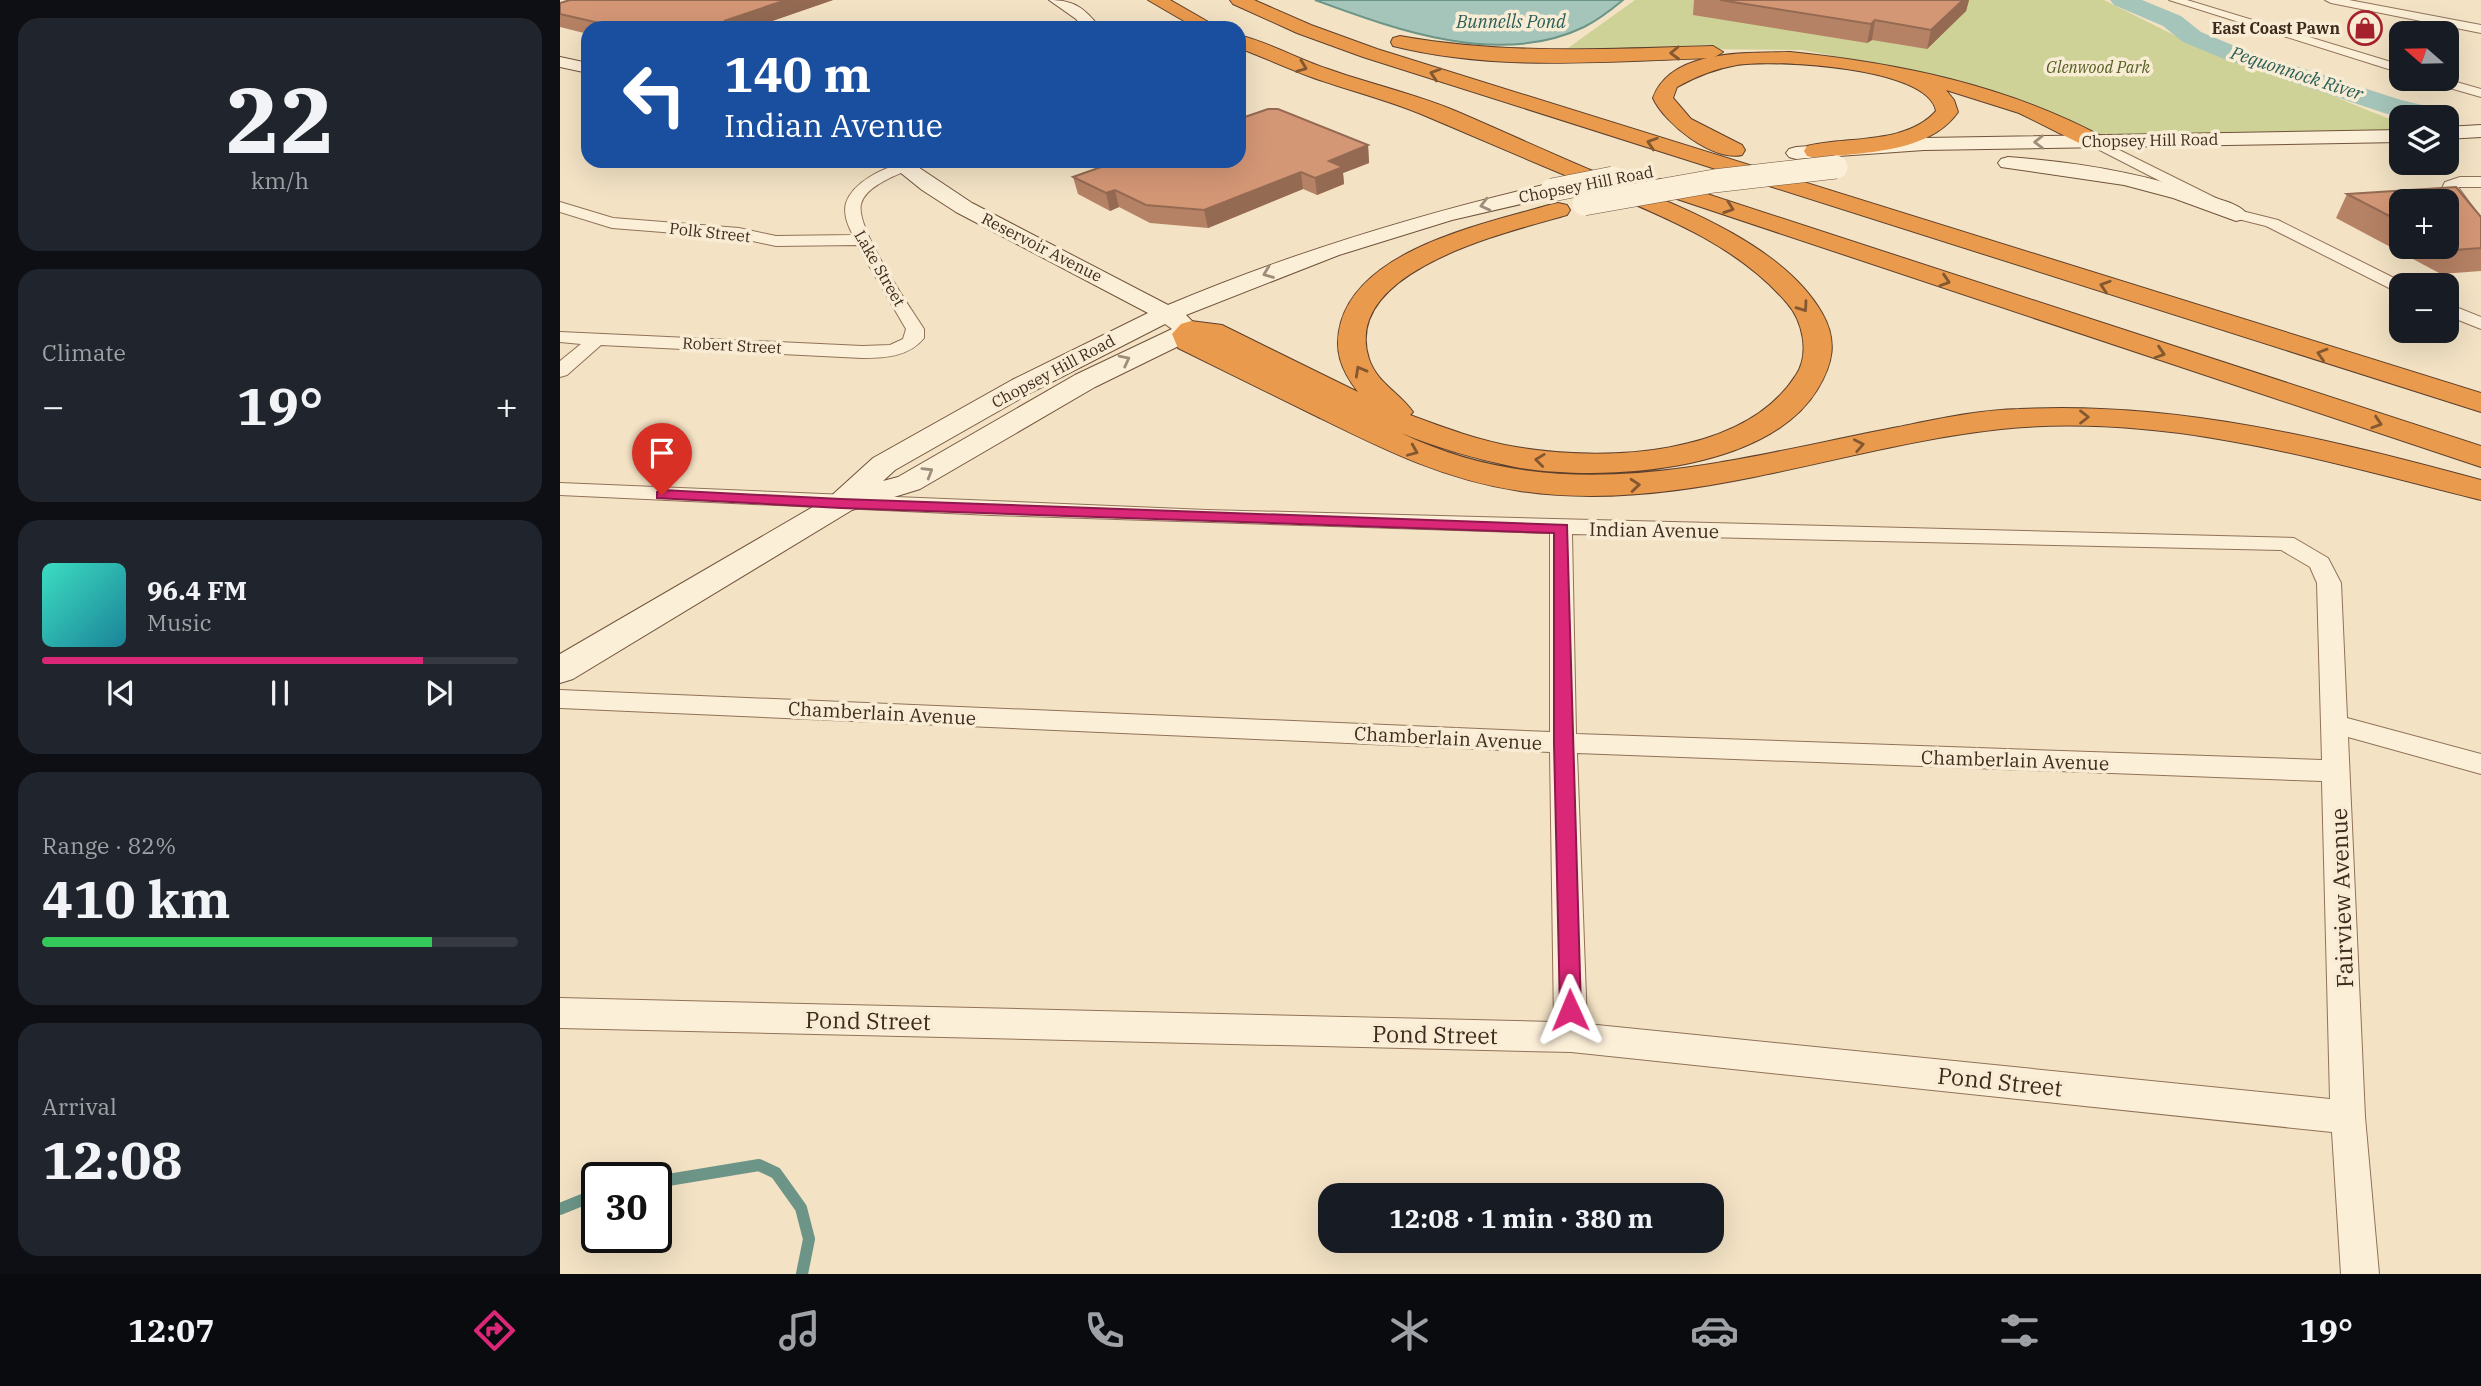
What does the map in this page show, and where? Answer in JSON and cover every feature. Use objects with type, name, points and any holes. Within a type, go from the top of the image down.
[{"type":"highway","points":[[1157,0],[1197,21]]},
{"type":"highway","points":[[1238,0],[1304,29],[1370,53],[2481,403]]},
{"type":"highway","points":[[1274,0],[1377,37],[1467,53],[1553,57],[1773,53],[1885,64],[1962,80],[2014,95],[2121,149]]},
{"type":"highway","points":[[1246,44],[1316,72],[1431,111],[2481,457]]},
{"type":"highway","points":[[2068,274],[1733,150],[1684,122],[1668,107],[1663,98],[1664,88],[1679,75],[1720,62],[1782,59],[1852,65],[1977,92],[2026,108],[2093,141]]},
{"type":"highway","points":[[1806,152],[1919,133],[1939,123],[1947,112],[1945,101],[1927,87],[1898,76],[1852,65]]},
{"type":"highway","points":[[1179,322],[1212,331],[1377,412],[1475,448],[1533,460],[1596,464],[1656,459],[1712,447],[1758,428],[1793,404],[1808,386],[1816,367],[1818,340],[1812,321],[1795,296],[1762,266],[1722,239],[1625,192],[1431,111]]},
{"type":"highway","points":[[1475,448],[1412,421],[1370,388],[1354,360],[1351,342],[1354,324],[1362,306],[1375,289],[1413,261],[1565,201]]},
{"type":"highway","points":[[1179,322],[1188,342],[1409,450],[1457,468],[1524,482],[1574,487],[1649,484],[1967,424],[2038,417],[2089,416],[2167,421],[2246,432],[2330,449],[2481,490]]},
{"type":"main road","points":[[1057,0],[1086,21]]},
{"type":"main road","points":[[560,62],[581,66]]},
{"type":"main road","points":[[2459,132],[2481,131]]},
{"type":"main road","name":"Chopsey Hill Road","points":[[560,670],[841,504],[909,484],[1179,322],[1272,271],[1445,215],[1836,167],[2121,149],[2389,137]]},
{"type":"main road","name":"Chopsey Hill Road","points":[[1254,304],[1340,268],[1426,240],[1673,168],[1806,152],[1924,144],[2093,141],[2154,156],[2389,148]]},
{"type":"main road","points":[[2459,147],[2481,146]]},
{"type":"main road","points":[[1955,160],[2052,166],[2109,174],[2169,189],[2236,214]]},
{"type":"main road","name":"Reservoir Avenue","points":[[911,168],[958,204],[1099,275],[1179,322]]},
{"type":"main road","name":"Chopsey Hill Road","points":[[1179,322],[1228,314]]},
{"type":"street","points":[[2175,0],[2389,65]]},
{"type":"street","points":[[2205,9],[2215,0]]},
{"type":"street","points":[[2331,0],[2481,29]]},
{"type":"street","points":[[2459,86],[2481,93]]},
{"type":"street","points":[[2121,149],[2236,214],[2272,223],[2389,281]]},
{"type":"street","points":[[2154,156],[2260,208],[2271,218],[2272,223]]},
{"type":"street","name":"Lake Street","points":[[897,168],[868,187],[855,202],[852,214],[863,240],[915,329],[915,338],[904,347]]},
{"type":"street","points":[[2481,182],[2456,182],[2450,188],[2481,230]]},
{"type":"street","name":"Polk Street","points":[[560,207],[611,223],[739,233],[776,241],[863,240]]},
{"type":"street","points":[[2459,314],[2481,324]]},
{"type":"street","name":"Robert Street","points":[[560,337],[873,352],[904,347]]},
{"type":"street","points":[[560,371],[598,338]]},
{"type":"street","name":"Indian Avenue","points":[[560,489],[841,504],[1562,528],[2286,543]]},
{"type":"street","points":[[1562,528],[1563,743],[1571,1037]]},
{"type":"street","name":"Fairview Avenue","points":[[2286,543],[2320,563],[2329,583],[2348,1117],[2360,1274]]},
{"type":"street","name":"Chamberlain Avenue","points":[[560,699],[1563,743],[2337,771]]},
{"type":"street","points":[[2335,724],[2481,764]]},
{"type":"street","name":"Pond Street","points":[[560,1013],[1571,1037],[2348,1117]]},
{"type":"green space","name":"Glenwood Park","points":[[1635,0],[2104,0],[2210,53],[2313,88],[2389,118],[2389,131],[2106,141],[1979,88],[1905,69],[1802,50],[1568,48]]},
{"type":"water","name":"Bunnells Pond","points":[[1315,0],[1623,0],[1584,27],[1551,39],[1518,44],[1483,44],[1414,33]]},
{"type":"building","points":[[570,0],[786,0],[724,21],[590,21],[560,14],[560,3]]},
{"type":"building","points":[[1720,0],[1963,0],[1931,30],[1875,20],[1871,24]]},
{"type":"building","points":[[1268,109],[1278,109],[1368,145],[1329,161],[1343,167],[1315,178],[1301,172],[1204,210],[1146,205],[1115,190],[1106,193],[1073,177],[1098,168],[1246,168],[1246,117]]},
{"type":"building","points":[[2456,187],[2458,189],[2425,189]]},
{"type":"building","points":[[2389,191],[2389,216],[2347,194]]},
{"type":"building","points":[[2459,191],[2481,217],[2481,248],[2459,250]]},
{"type":"waterway","name":"Pequonnock River","points":[[2122,0],[2172,21],[2192,37],[2233,54],[2389,105]]},
{"type":"waterway","points":[[672,1179],[759,1165],[776,1173],[801,1208],[809,1239],[802,1274]]},
{"type":"waterway","points":[[560,1209],[581,1200]]},
{"type":"place","name":"East Coast Pawn","points":[[2365,28]]},
{"type":"route","points":[[662,495],[841,504],[1562,528],[1563,743],[1570,1010]]}]
